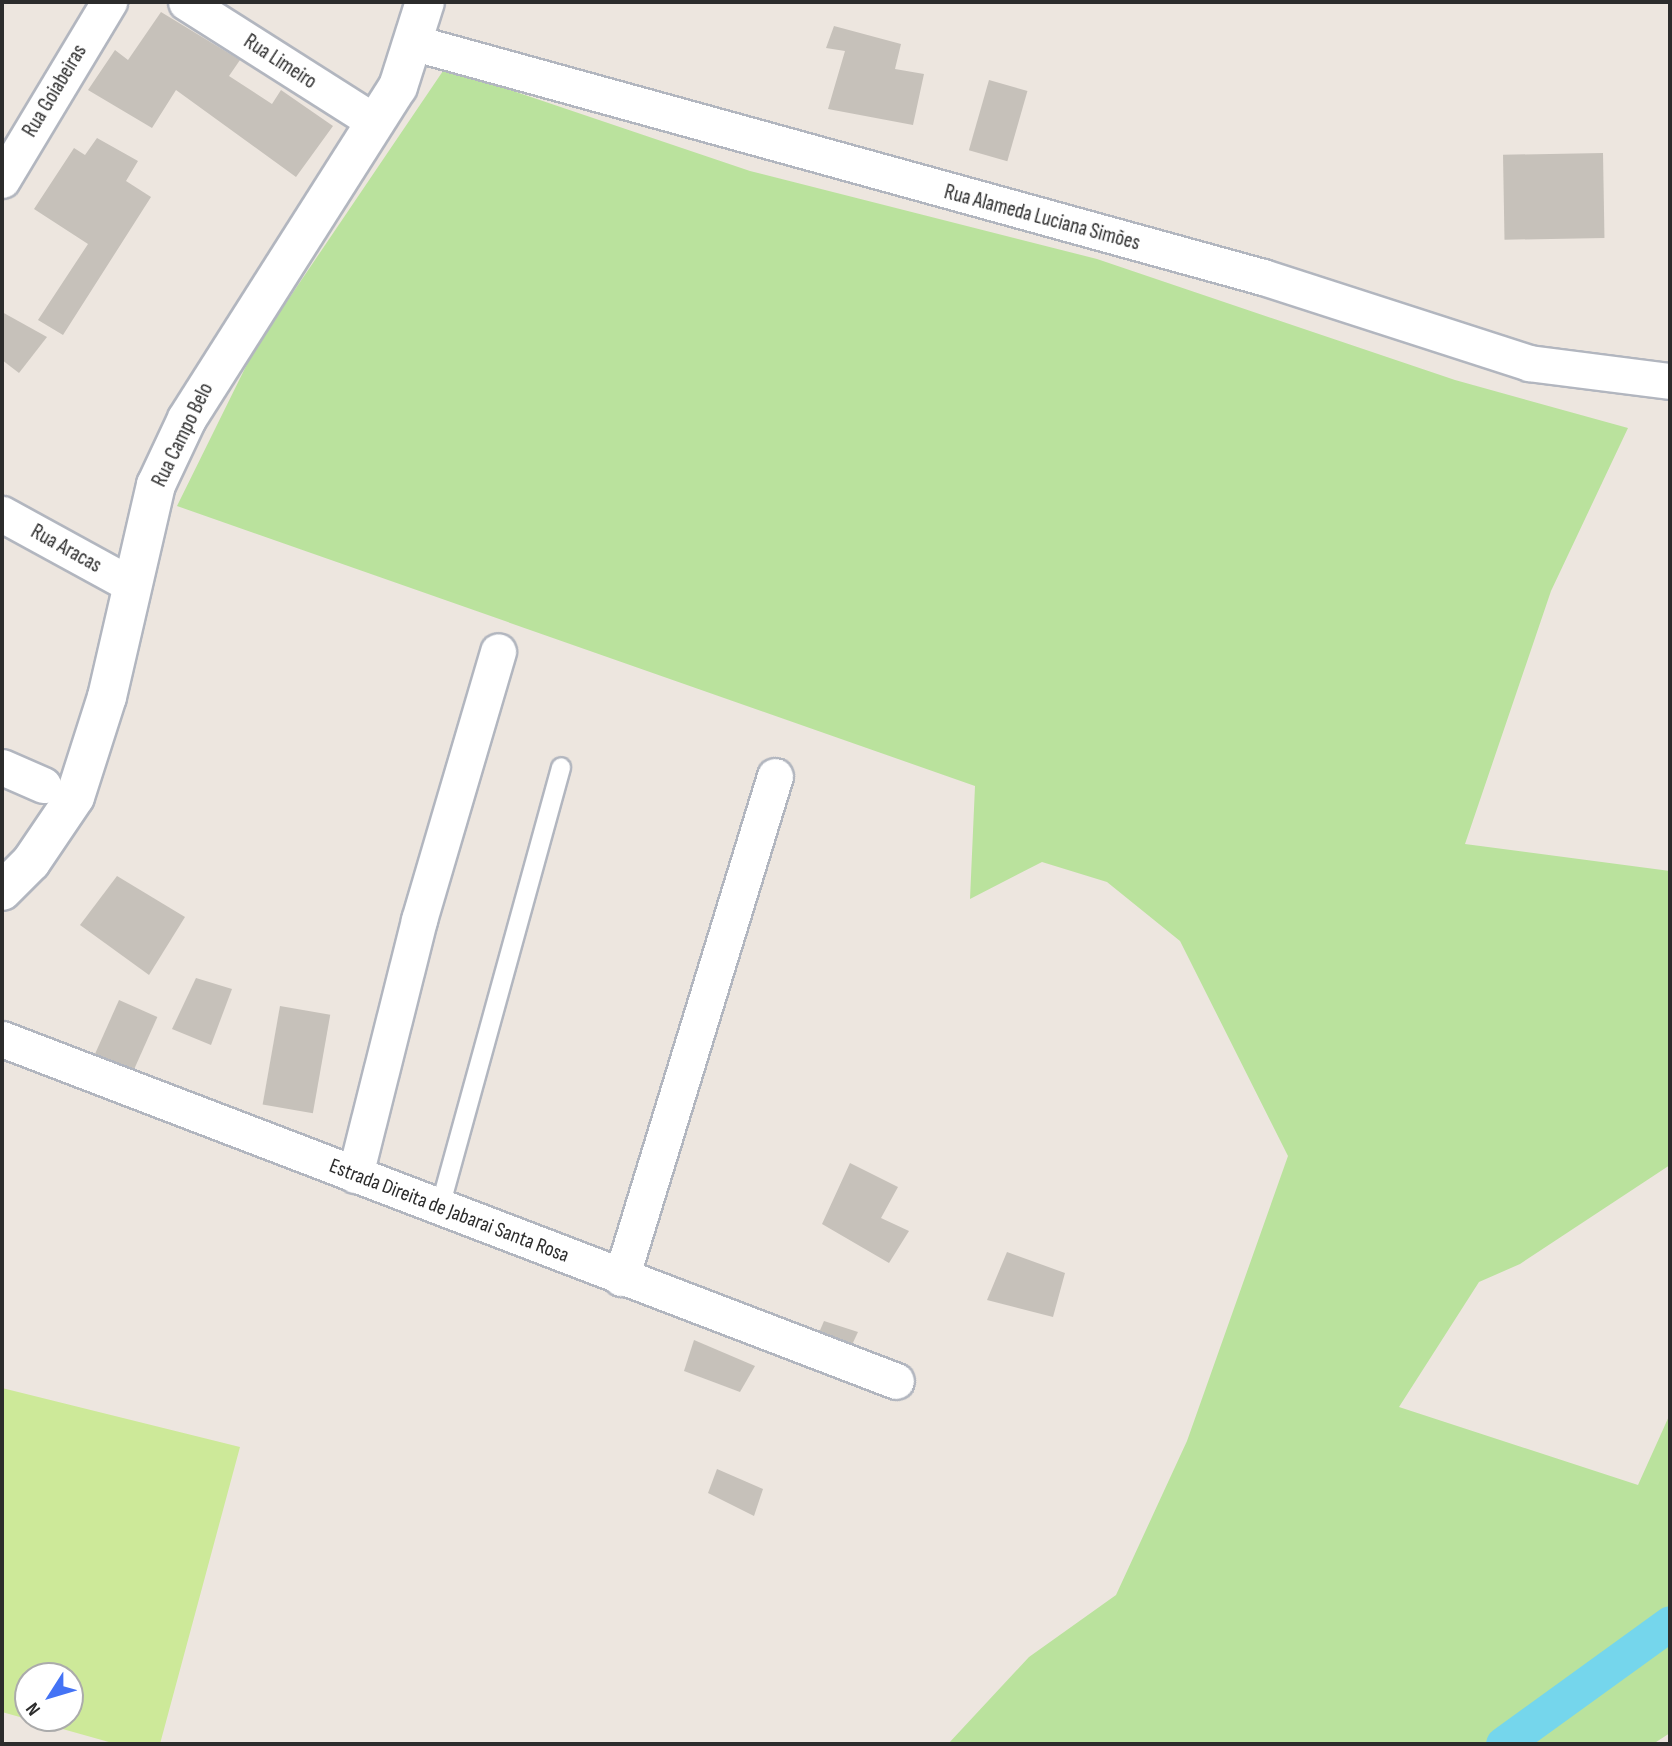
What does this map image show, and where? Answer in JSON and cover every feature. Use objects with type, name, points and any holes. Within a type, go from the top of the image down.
[{"type":"street","name":"Rua Goiabeiras","points":[[2,180],[109,2]]},
{"type":"street","name":"Rua Limeiro","points":[[186,2],[375,122]]},
{"type":"street","name":"Rua Campo Belo","points":[[2,891],[31,862],[75,797],[107,697],[130,584],[156,485],[187,419],[375,122],[415,43],[425,2]]},
{"type":"street","name":"Rua Alameda Luciana Simões","points":[[415,43],[1263,278],[1529,363],[1670,381]]},
{"type":"street","name":"Rua Aracas","points":[[2,514],[130,584]]},
{"type":"street","points":[[355,1175],[419,920],[499,651]]},
{"type":"street","points":[[2,767],[43,785]]},
{"type":"street","points":[[621,1278],[775,776]]},
{"type":"street","name":"Estrada Direita de Jabarai Santa Rosa","points":[[2,1039],[896,1381]]},
{"type":"lane","points":[[440,1207],[561,767]]},
{"type":"green space","points":[[445,68],[750,171],[1097,259],[1455,380],[1628,428],[1551,591],[1465,844],[1670,871],[1670,1165],[1520,1264],[1479,1282],[1399,1407],[1638,1485],[1670,1414],[1670,1733],[1653,1744],[948,1744],[1029,1657],[1116,1595],[1187,1441],[1288,1156],[1180,941],[1107,882],[1042,862],[970,899],[975,786],[177,506],[254,350]]},
{"type":"green space","points":[[2,1388],[240,1447],[160,1744],[116,1744],[73,1732],[84,1732],[84,1662],[14,1662],[14,1715],[2,1712]]},
{"type":"building","points":[[161,12],[240,60],[229,76],[272,104],[281,90],[333,126],[296,177],[176,90],[152,128],[88,90],[115,50],[128,60]]},
{"type":"building","points":[[834,26],[901,44],[895,69],[924,74],[913,125],[828,109],[845,51],[826,48]]},
{"type":"building","points":[[989,80],[1027,91],[1007,161],[969,150]]},
{"type":"building","points":[[97,138],[138,161],[126,181],[151,197],[63,335],[38,320],[88,244],[34,209],[74,148],[85,155]]},
{"type":"building","points":[[1603,153],[1604,238],[1504,240],[1503,155]]},
{"type":"building","points":[[2,312],[47,337],[19,373],[2,360]]},
{"type":"building","points":[[117,876],[185,917],[149,975],[80,925]]},
{"type":"building","points":[[196,978],[232,989],[211,1045],[172,1029]]},
{"type":"building","points":[[119,1000],[157,1017],[131,1076],[93,1058]]},
{"type":"building","points":[[280,1006],[330,1015],[313,1113],[263,1104]]},
{"type":"building","points":[[850,1163],[898,1187],[881,1218],[909,1231],[889,1263],[822,1224]]},
{"type":"building","points":[[1007,1252],[1065,1273],[1053,1317],[987,1300]]},
{"type":"building","points":[[824,1321],[858,1332],[850,1349],[818,1335]]},
{"type":"building","points":[[694,1340],[755,1366],[740,1392],[684,1371]]},
{"type":"building","points":[[717,1469],[763,1489],[754,1516],[708,1493]]},
{"type":"waterway","points":[[1503,1744],[1670,1623]]}]
